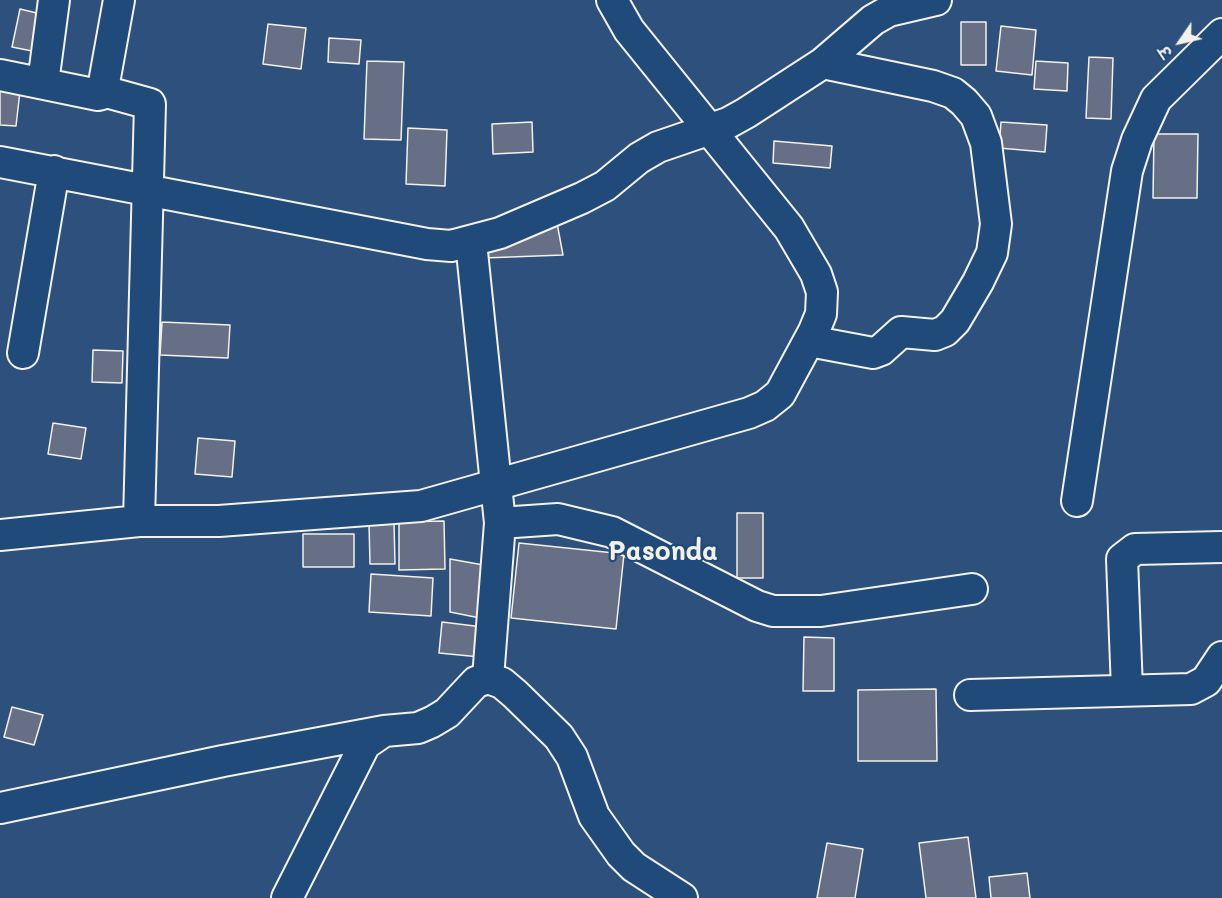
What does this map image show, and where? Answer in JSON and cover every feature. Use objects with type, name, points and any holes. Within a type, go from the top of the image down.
[{"type":"street","points":[[43,83],[54,0]]},
{"type":"street","points":[[0,75],[98,95],[103,91],[119,0]]},
{"type":"street","points":[[0,535],[140,521],[219,521],[421,506],[749,413],[765,406],[780,394],[821,314],[822,292],[816,274],[789,228],[629,30],[612,0]]},
{"type":"street","points":[[0,162],[427,244],[451,246],[500,233],[582,198],[604,186],[639,158],[658,147],[710,130],[746,113],[823,63],[871,10],[889,11],[936,0]]},
{"type":"street","points":[[1077,501],[1120,211],[1130,160],[1156,99],[1222,34]]},
{"type":"street","points":[[809,341],[873,353],[881,350],[901,332],[935,335],[945,331],[955,321],[992,253],[996,224],[986,143],[976,116],[964,102],[953,93],[933,86],[823,63]]},
{"type":"street","points":[[103,91],[150,104],[140,521]]},
{"type":"street","points":[[23,353],[54,171]]},
{"type":"street","points":[[471,242],[486,410],[500,524],[488,678]]},
{"type":"street","points":[[500,524],[558,519],[612,532],[757,606],[773,611],[821,611],[972,588]]},
{"type":"street","points":[[1127,690],[1122,559],[1135,549],[1222,547]]},
{"type":"street","points":[[970,695],[1191,689],[1206,681],[1222,657]]},
{"type":"street","points":[[0,808],[384,731],[418,728],[447,713],[476,682],[488,678],[502,683],[559,737],[572,757],[580,784],[599,826],[648,890],[682,898]]},
{"type":"street","points":[[287,898],[365,744],[384,731]]},
{"type":"building","points":[[20,9],[45,15],[37,52],[12,47]]},
{"type":"building","points":[[961,22],[986,22],[986,65],[961,65]]},
{"type":"building","points":[[268,24],[306,28],[301,69],[263,64]]},
{"type":"building","points":[[1001,26],[1036,30],[1032,75],[996,71]]},
{"type":"building","points":[[329,38],[361,40],[359,64],[328,62]]},
{"type":"building","points":[[1089,57],[1113,58],[1111,119],[1086,118]]},
{"type":"building","points":[[367,61],[404,62],[401,140],[364,139]]},
{"type":"building","points":[[1036,61],[1068,63],[1067,91],[1034,89]]},
{"type":"building","points":[[0,88],[20,91],[16,126],[0,125]]},
{"type":"building","points":[[532,122],[533,152],[493,154],[492,124]]},
{"type":"building","points":[[1001,122],[1047,125],[1045,152],[999,148]]},
{"type":"building","points":[[408,128],[447,130],[445,186],[406,184]]},
{"type":"building","points":[[1154,134],[1198,134],[1197,198],[1153,198]]},
{"type":"building","points":[[774,141],[832,146],[830,168],[773,163]]},
{"type":"building","points":[[557,223],[563,255],[484,258],[488,250]]},
{"type":"building","points":[[162,322],[230,325],[228,358],[160,355]]},
{"type":"building","points":[[93,350],[123,351],[122,383],[92,382]]},
{"type":"building","points":[[53,423],[86,428],[81,459],[48,454]]},
{"type":"building","points":[[198,438],[235,441],[232,477],[195,474]]},
{"type":"building","points":[[737,513],[763,513],[763,578],[737,578]]},
{"type":"building","points":[[444,521],[445,569],[399,570],[399,522]]},
{"type":"building","points":[[394,523],[395,564],[370,564],[369,524]]},
{"type":"building","points":[[303,534],[354,534],[354,567],[303,567]]},
{"type":"building","points":[[519,543],[624,554],[616,629],[511,618]]},
{"type":"building","points":[[450,559],[489,566],[480,618],[450,612]]},
{"type":"building","points":[[371,574],[433,578],[431,616],[369,612]]},
{"type":"building","points":[[442,622],[483,627],[480,657],[439,653]]},
{"type":"building","points":[[804,637],[834,638],[834,691],[803,691]]},
{"type":"building","points":[[936,689],[937,761],[858,761],[858,690]]},
{"type":"building","points":[[12,707],[43,715],[34,745],[4,737]]},
{"type":"building","points":[[968,837],[976,898],[926,898],[919,843]]},
{"type":"building","points":[[827,843],[863,849],[855,898],[817,898]]},
{"type":"building","points":[[1027,873],[1030,898],[991,898],[989,877]]},
{"type":"district","name":"Pasonda","points":[[663,552]]}]
